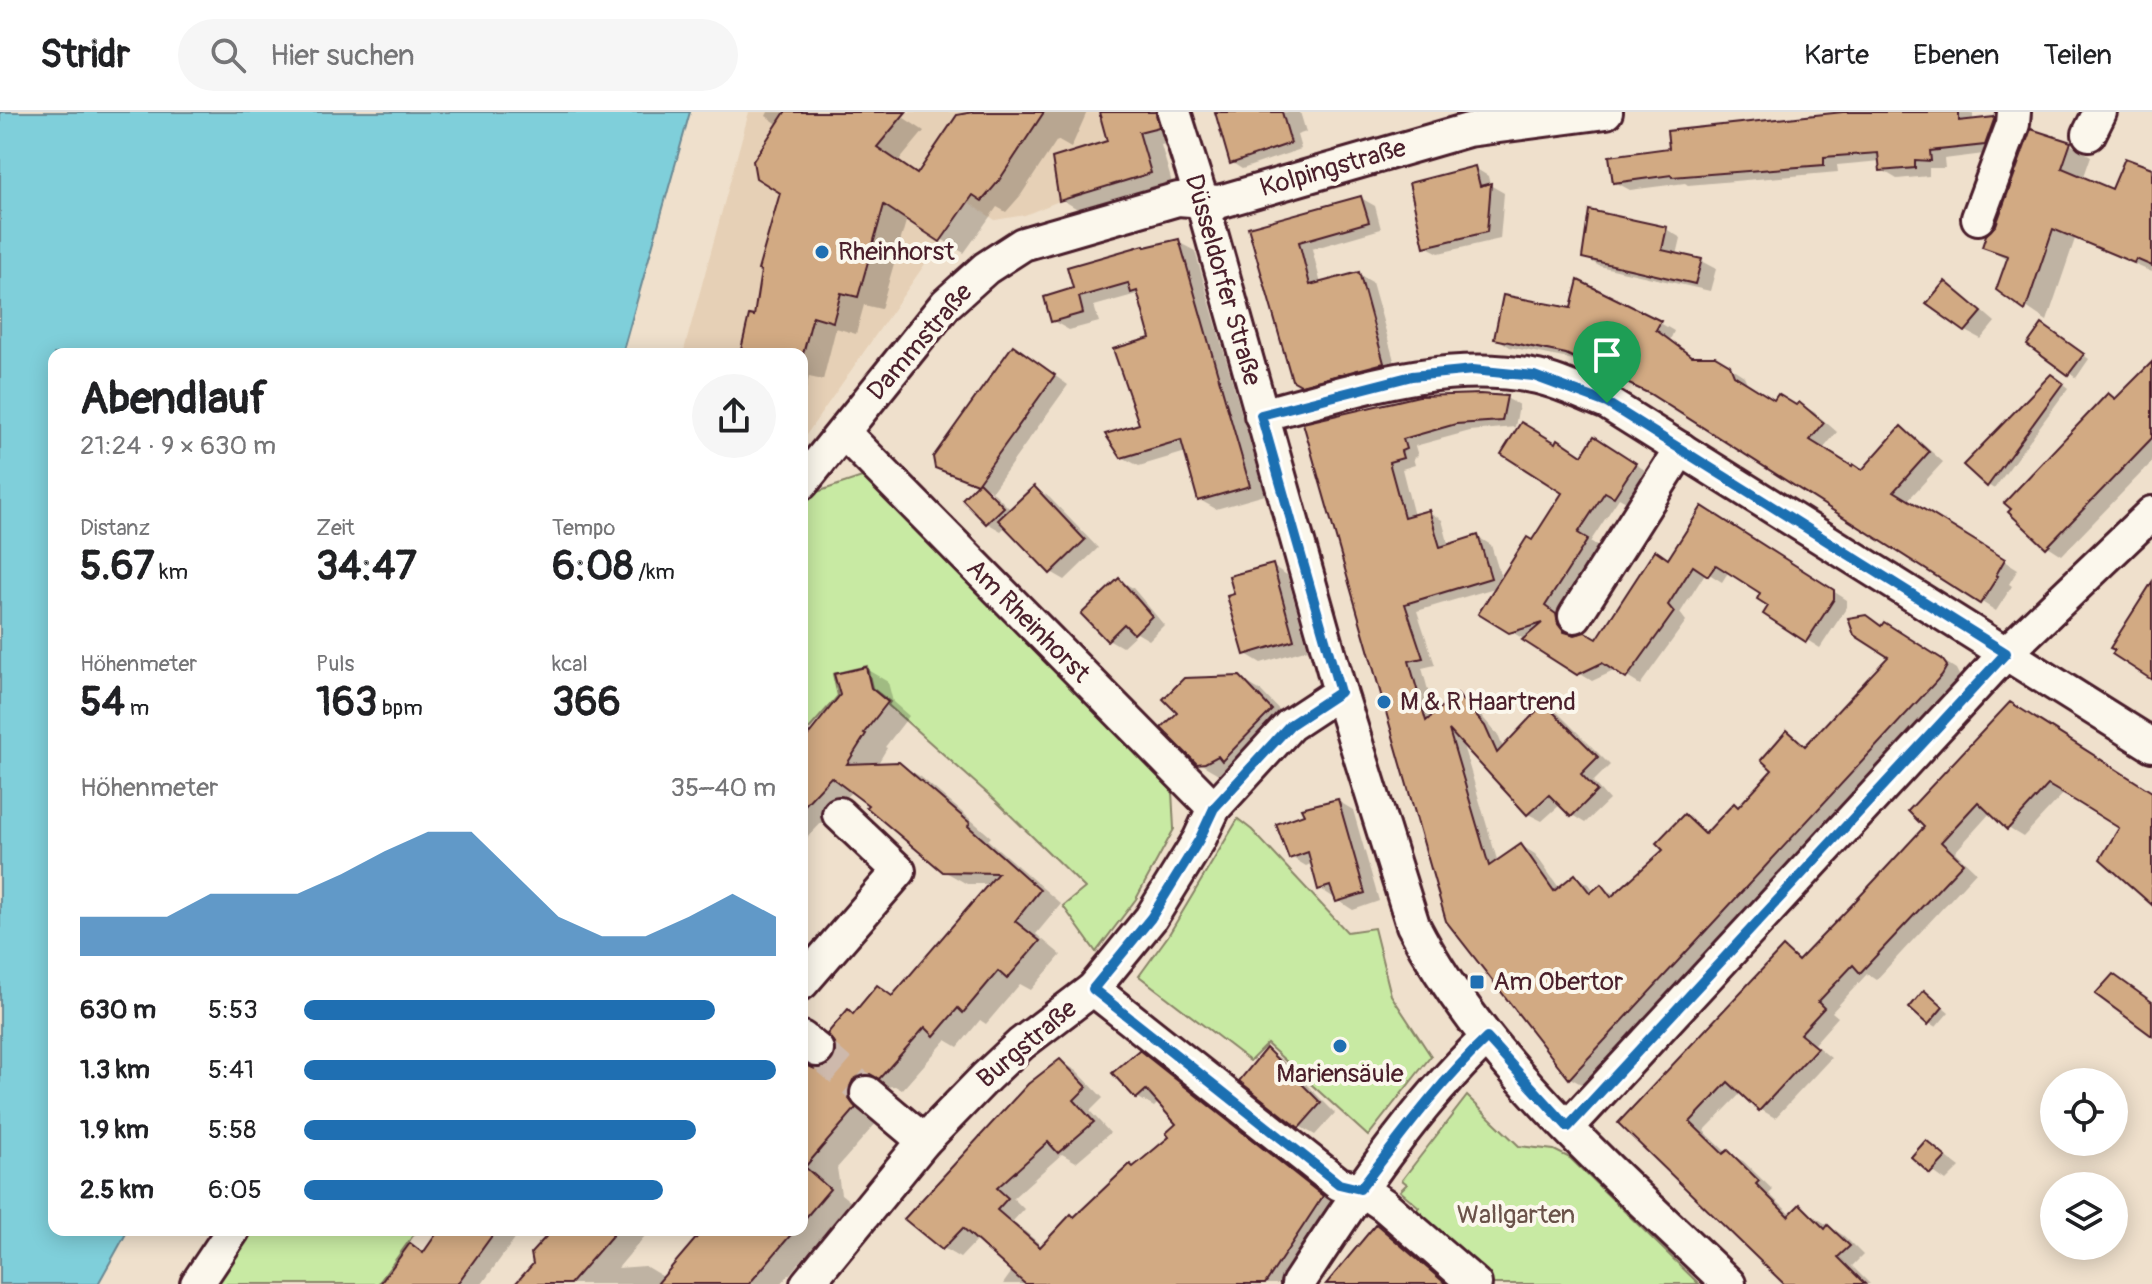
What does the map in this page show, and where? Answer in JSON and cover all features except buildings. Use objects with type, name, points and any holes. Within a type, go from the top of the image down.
[{"type":"street","name":"Düsseldorfer Straße","points":[[1174,112],[1202,201],[1340,692],[1413,925],[1427,953],[1487,1038]]},
{"type":"street","name":"Kolpingstraße","points":[[1202,201],[1219,202],[1468,121],[1606,112]]},
{"type":"street","points":[[1978,218],[2013,124],[2014,112]]},
{"type":"street","name":"Dammstraße","points":[[808,476],[946,304],[986,268],[1023,244],[1178,199],[1202,201]]},
{"type":"street","points":[[1261,415],[1412,376],[1473,370],[1534,376],[1607,403],[2152,745]]},
{"type":"street","name":"Am Rheinhorst","points":[[844,433],[1214,808]]},
{"type":"street","points":[[1575,616],[1681,449]]},
{"type":"street","points":[[1568,1127],[2006,653],[2152,513]]},
{"type":"street","name":"Burgstraße","points":[[807,1284],[924,1141],[1021,1044],[1093,989],[1151,918],[1199,840],[1214,808],[1290,725],[1340,692]]},
{"type":"street","points":[[808,976],[899,871],[839,814]]},
{"type":"street","points":[[1093,989],[1339,1184],[1360,1189],[1384,1205],[1475,1284]]},
{"type":"street","points":[[1298,1284],[1360,1189],[1419,1113],[1468,1055],[1487,1038],[1568,1127],[1729,1284]]},
{"type":"street","points":[[867,1093],[924,1141]]},
{"type":"street","points":[[197,1284],[229,1236]]},
{"type":"shaded area","points":[[749,112],[1142,112],[1147,130],[1139,133],[1151,173],[1059,201],[1025,215],[995,220],[968,202],[808,432],[808,348],[685,348]]},
{"type":"green space","points":[[862,477],[882,486],[1172,791],[1174,829],[1136,899],[1096,952],[1063,906],[1085,888],[996,801],[888,705],[890,702],[872,688],[867,666],[833,674],[838,696],[808,730],[808,495]]},
{"type":"green space","points":[[1238,819],[1252,830],[1347,932],[1374,928],[1391,995],[1431,1056],[1368,1136],[1267,1044],[1250,1061],[1139,976],[1168,936]]},
{"type":"green space","name":"Wallgarten","points":[[1467,1096],[1519,1146],[1554,1150],[1570,1158],[1699,1284],[1488,1284],[1412,1215],[1419,1207],[1400,1191],[1407,1184],[1402,1180]]},
{"type":"green space","points":[[235,1236],[413,1236],[378,1284],[204,1284]]},
{"type":"water","points":[[0,112],[690,112],[624,348],[48,348],[48,1236],[125,1236],[98,1284],[0,1284]]},
{"type":"tunnel","points":[[817,1050],[867,1093]]},
{"type":"place","name":"Rheinhorst","points":[[822,252]]},
{"type":"place","name":"M & R Haartrend","points":[[1384,702]]},
{"type":"place","name":"Am Obertor","points":[[1477,982]]},
{"type":"place","name":"Mariensäule","points":[[1340,1046]]},
{"type":"route","points":[[1473,370],[1534,376],[1607,403],[2006,653],[1568,1127],[1487,1038],[1468,1055],[1419,1113],[1360,1189],[1339,1184],[1093,989],[1151,918],[1199,840],[1214,808],[1290,725],[1340,692],[1261,415],[1412,376],[1473,370]]}]
